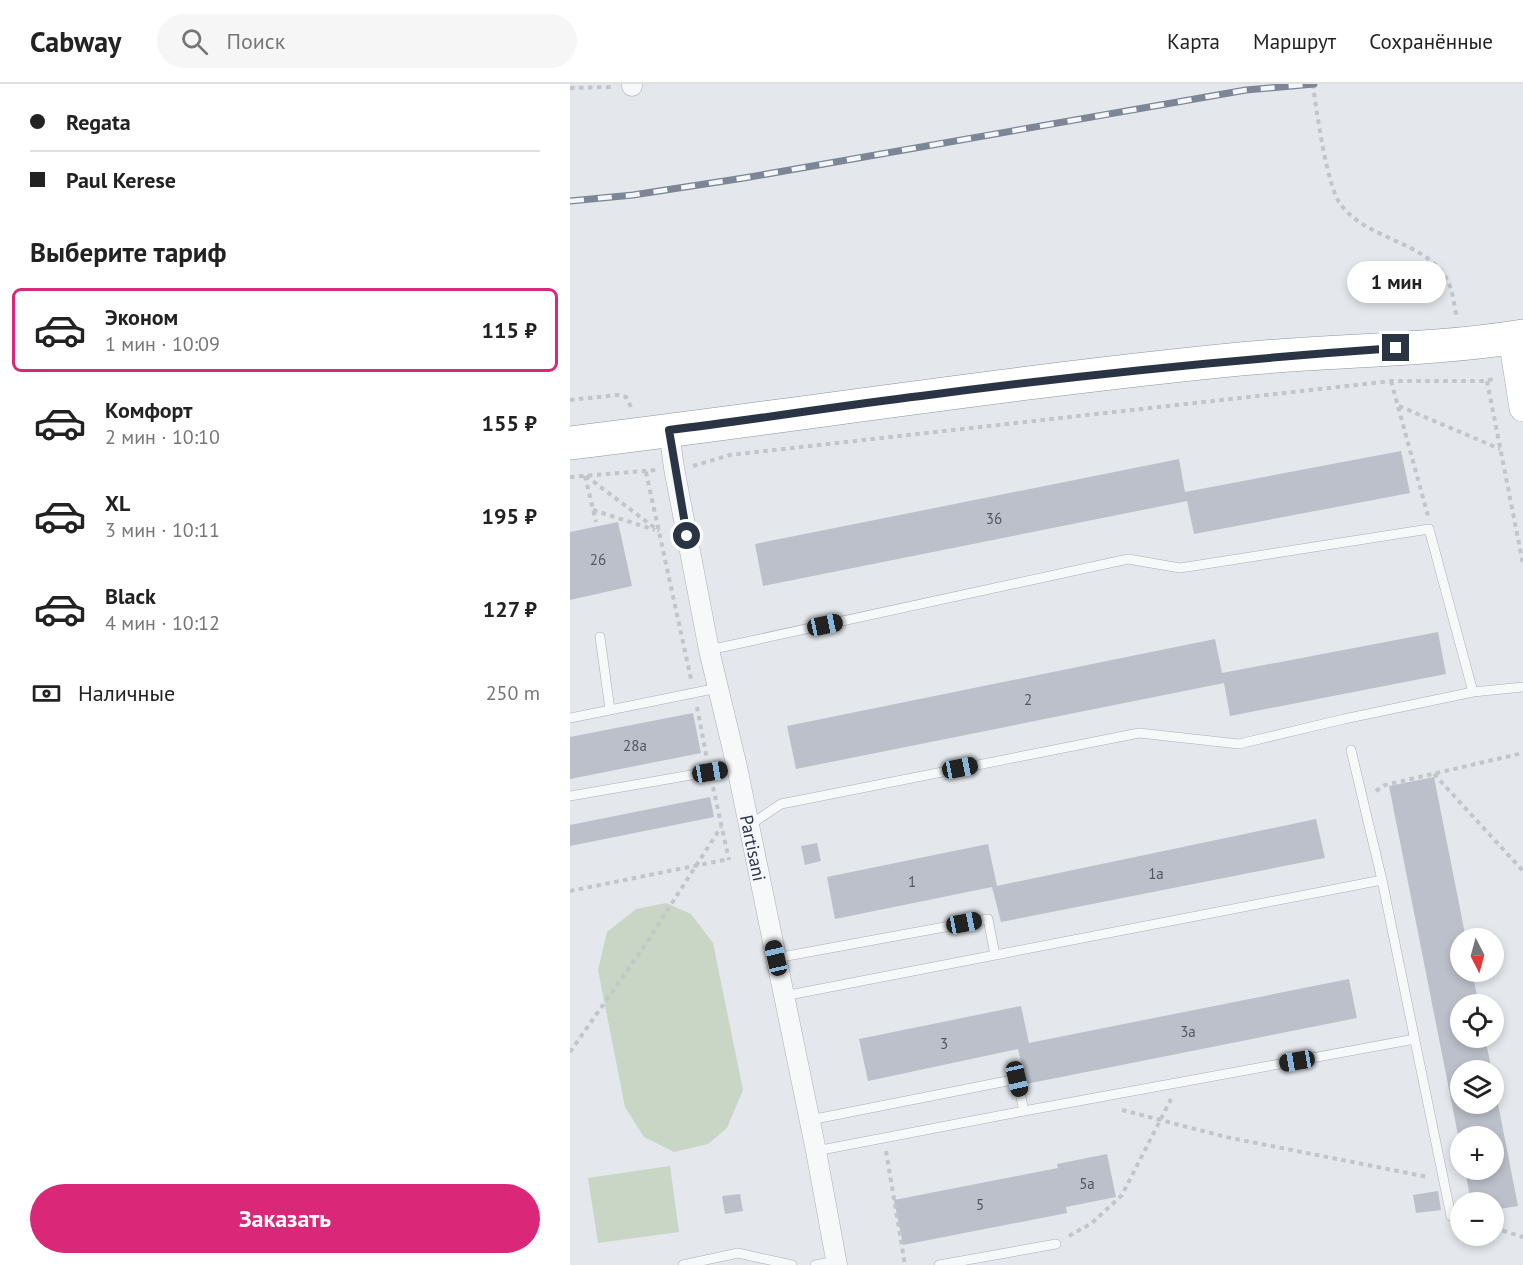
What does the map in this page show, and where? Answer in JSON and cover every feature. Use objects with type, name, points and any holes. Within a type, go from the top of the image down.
[{"type":"highway","points":[[570,443],[920,396],[1241,359],[1517,337]]},
{"type":"street","points":[[1517,337],[1517,373],[1523,408]]},
{"type":"street","name":"Partisani","points":[[669,430],[674,468],[709,650],[737,767],[753,854],[810,1119],[837,1263]]},
{"type":"lane","points":[[709,650],[1128,559],[1180,568],[1429,529],[1473,692]]},
{"type":"lane","points":[[600,636],[610,710]]},
{"type":"lane","points":[[748,826],[781,804],[1140,733],[1239,744],[1344,718],[1473,692],[1523,687]]},
{"type":"lane","points":[[570,710],[575,717],[718,688]]},
{"type":"lane","points":[[1351,750],[1382,880],[1450,1211]]},
{"type":"lane","points":[[570,796],[737,767]]},
{"type":"lane","points":[[784,996],[1382,880]]},
{"type":"lane","points":[[776,958],[988,919],[995,955]]},
{"type":"lane","points":[[816,1151],[1415,1039]]},
{"type":"lane","points":[[810,1119],[1017,1079],[1024,1111]]},
{"type":"lane","points":[[939,1265],[1056,1244]]},
{"type":"lane","points":[[683,1265],[738,1253],[792,1265]]},
{"type":"lane","points":[[815,1265],[837,1263]]},
{"type":"path","points":[[1313,84],[1323,146],[1340,204],[1358,222],[1425,256],[1448,280],[1470,381]]},
{"type":"path","points":[[570,477],[696,466],[730,454],[1391,381],[1487,381],[1517,373]]},
{"type":"path","points":[[1391,381],[1428,510],[1429,529]]},
{"type":"path","points":[[1487,381],[1523,564]]},
{"type":"path","points":[[1398,406],[1500,449]]},
{"type":"path","points":[[646,472],[729,860]]},
{"type":"path","points":[[585,475],[596,522]]},
{"type":"path","points":[[585,475],[660,531]]},
{"type":"path","points":[[593,510],[660,531]]},
{"type":"path","points":[[1363,800],[1384,785],[1523,753]]},
{"type":"path","points":[[1434,774],[1523,871]]},
{"type":"path","points":[[570,1052],[645,945],[722,826]]},
{"type":"path","points":[[570,891],[753,854]]},
{"type":"path","points":[[1056,1244],[1092,1222],[1122,1195],[1180,1082]]},
{"type":"path","points":[[1086,1099],[1160,1121],[1226,1137],[1444,1180]]},
{"type":"path","points":[[884,1138],[905,1265]]},
{"type":"path","points":[[1504,1231],[1523,1237]]},
{"type":"green space","points":[[666,903],[691,914],[713,943],[743,1090],[727,1128],[708,1144],[674,1152],[644,1137],[625,1107],[598,970],[607,932],[636,909]]},
{"type":"green space","points":[[670,1166],[679,1232],[598,1243],[588,1178]]},
{"type":"building","points":[[1401,451],[1410,493],[1194,534],[1187,501],[763,586],[755,544],[1179,459],[1185,492]]},
{"type":"building","points":[[618,522],[632,586],[570,600],[570,532]]},
{"type":"building","points":[[1438,632],[1446,674],[1230,716],[1224,683],[796,769],[787,726],[1215,639],[1222,673]]},
{"type":"building","points":[[693,713],[701,753],[570,779],[570,737]]},
{"type":"building","points":[[1434,777],[1464,928],[1450,928],[1450,982],[1474,982],[1477,994],[1450,994],[1450,1048],[1487,1048],[1490,1060],[1450,1060],[1450,1094],[1389,786]]},
{"type":"building","points":[[710,797],[714,817],[570,846],[570,825]]},
{"type":"building","points":[[1316,819],[1325,858],[1001,922],[992,887]]},
{"type":"building","points":[[817,843],[821,861],[805,865],[801,846]]},
{"type":"building","points":[[988,844],[997,886],[835,919],[827,877]]},
{"type":"building","points":[[1349,979],[1357,1018],[1026,1084],[1018,1049],[868,1081],[859,1039],[1021,1006],[1029,1043]]},
{"type":"building","points":[[1454,1114],[1500,1114],[1502,1126],[1456,1126]]},
{"type":"building","points":[[1504,1135],[1518,1206],[1504,1208],[1504,1192],[1469,1192],[1467,1180],[1504,1180]]},
{"type":"building","points":[[1107,1154],[1116,1197],[1066,1207],[1067,1213],[903,1245],[894,1200],[1058,1168],[1057,1164]]},
{"type":"building","points":[[1438,1191],[1441,1210],[1416,1213],[1413,1195]]},
{"type":"building","points":[[740,1194],[743,1211],[725,1214],[722,1196]]},
{"type":"railway","points":[[570,201],[633,195],[744,178],[1246,90],[1314,84]]},
{"type":"route","points":[[687,536],[669,430],[1034,382],[1241,359],[1396,348]]}]
